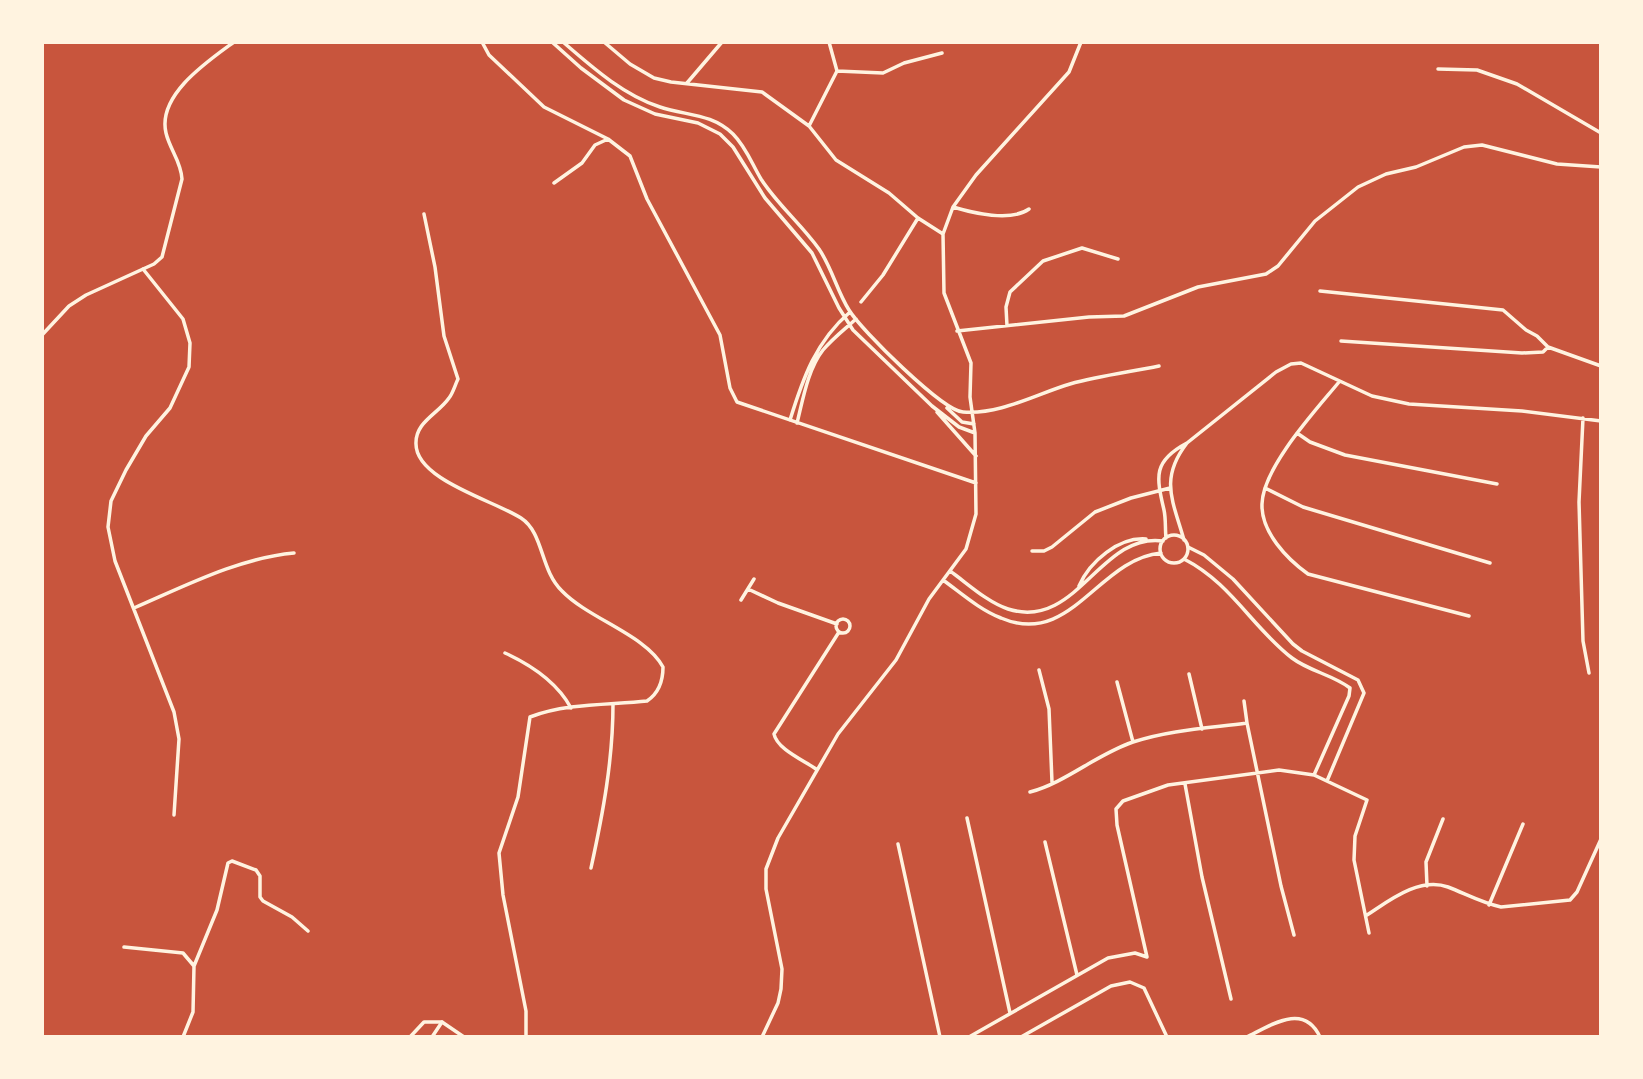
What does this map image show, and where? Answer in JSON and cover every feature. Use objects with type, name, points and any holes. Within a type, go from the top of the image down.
[{"type":"street","points":[[42,335],[69,306],[86,295],[155,264],[162,257],[182,179],[181,167],[165,132],[167,112],[183,82],[234,42]]},
{"type":"street","points":[[482,42],[489,55],[544,107],[608,139],[630,156],[647,199],[720,335],[730,388],[737,402],[977,483]]},
{"type":"street","points":[[552,42],[624,100],[655,114],[698,123],[720,135],[733,147],[765,198],[812,253],[849,325],[932,405],[976,456]]},
{"type":"street","points":[[564,42],[584,61],[629,92],[660,107],[702,115],[725,127],[738,139],[769,190],[817,246],[850,312],[957,418],[966,424],[974,424]]},
{"type":"street","points":[[604,42],[630,64],[654,78],[762,92],[809,126],[836,160],[889,193],[918,218],[943,234]]},
{"type":"street","points":[[687,83],[722,42]]},
{"type":"street","points":[[809,126],[837,71],[829,42]]},
{"type":"street","points":[[762,1037],[778,1003],[782,970],[766,889],[766,869],[778,838],[838,734],[895,660],[929,599],[966,549],[976,514],[971,363],[944,293],[943,234],[953,207],[976,175],[1069,72],[1082,42]]},
{"type":"street","points":[[837,71],[883,73],[904,63],[942,53]]},
{"type":"street","points":[[1438,69],[1476,70],[1517,84],[1601,133]]},
{"type":"street","points":[[554,183],[582,163],[595,145],[608,139]]},
{"type":"street","points":[[957,331],[1089,317],[1124,316],[1198,287],[1266,274],[1278,266],[1315,221],[1358,187],[1386,174],[1416,167],[1464,147],[1482,145],[1557,164],[1601,167]]},
{"type":"street","points":[[953,207],[1003,215],[1022,214],[1029,209]]},
{"type":"street","points":[[424,214],[435,267],[444,337],[458,379],[449,398],[418,429],[415,445],[420,461],[448,482],[523,519],[536,536],[547,571],[562,592],[574,603],[651,651],[663,667],[655,695],[647,701],[571,708],[542,712],[530,717],[518,797],[499,853],[503,895],[526,1011],[526,1037]]},
{"type":"street","points":[[861,302],[883,275],[918,218]]},
{"type":"street","points":[[1007,326],[1006,307],[1010,292],[1043,261],[1082,247],[1118,259]]},
{"type":"street","points":[[143,269],[183,319],[190,343],[189,367],[170,408],[145,436],[126,470],[111,501],[108,527],[115,561],[174,712],[179,739],[174,815]]},
{"type":"street","points":[[1320,291],[1503,310],[1548,347],[1601,366]]},
{"type":"street","points":[[790,420],[816,350],[850,312]]},
{"type":"street","points":[[797,423],[819,356],[836,335],[856,319]]},
{"type":"street","points":[[1342,341],[1522,354],[1543,352],[1548,347]]},
{"type":"street","points":[[1314,775],[1349,696],[1350,688],[1292,657],[1226,588],[1197,565],[1184,559],[1173,563],[1165,560],[1161,553],[1164,512],[1157,483],[1164,460],[1276,372],[1291,364],[1301,363],[1372,396],[1409,404],[1601,421]]},
{"type":"street","points":[[937,398],[957,411],[973,412],[1007,406],[1072,384],[1159,366]]},
{"type":"street","points":[[1339,382],[1297,433],[1265,488],[1261,506],[1277,546],[1308,574],[1469,616]]},
{"type":"street","points":[[932,405],[960,427],[975,433]]},
{"type":"street","points":[[1583,418],[1579,502],[1583,641],[1589,673]]},
{"type":"street","points":[[1297,433],[1310,442],[1345,455],[1497,484]]},
{"type":"street","points":[[1187,443],[1170,472],[1170,488],[1188,547],[1204,555],[1233,579],[1302,651],[1358,680],[1364,693],[1327,781]]},
{"type":"street","points":[[1032,551],[1044,551],[1052,547],[1095,512],[1170,488]]},
{"type":"street","points":[[1265,488],[1303,507],[1490,563]]},
{"type":"street","points":[[1078,589],[1083,576],[1112,549],[1136,539],[1164,540],[1173,535],[1184,540]]},
{"type":"street","points":[[950,571],[1000,606],[1032,612],[1045,610],[1061,602],[1123,550],[1152,540]]},
{"type":"street","points":[[1184,559],[1188,547]]},
{"type":"street","points":[[134,608],[253,561],[294,553]]},
{"type":"street","points":[[943,580],[1003,619],[1027,625],[1038,624],[1067,612],[1124,565],[1147,554],[1161,553]]},
{"type":"street","points":[[741,600],[754,579]]},
{"type":"street","points":[[748,589],[778,604],[837,624]]},
{"type":"street","points":[[837,624],[842,620],[849,624],[846,632],[839,632]]},
{"type":"street","points":[[816,769],[779,744],[774,739],[774,734],[839,632],[837,624]]},
{"type":"street","points":[[505,653],[531,665],[566,698],[571,708]]},
{"type":"street","points":[[1039,670],[1049,709],[1052,782]]},
{"type":"street","points":[[1189,674],[1202,729]]},
{"type":"street","points":[[1117,682],[1133,742]]},
{"type":"street","points":[[1244,701],[1281,887],[1294,935]]},
{"type":"street","points":[[591,868],[606,797],[613,744],[613,704]]},
{"type":"street","points":[[1030,792],[1044,788],[1094,759],[1133,742],[1247,723]]},
{"type":"street","points":[[968,1037],[1108,958],[1135,953],[1147,957],[1116,825],[1116,809],[1123,801],[1168,785],[1258,772],[1297,771],[1314,775],[1367,800],[1355,836],[1353,860],[1369,933]]},
{"type":"street","points":[[1185,784],[1202,877],[1231,999]]},
{"type":"street","points":[[967,818],[1010,1013]]},
{"type":"street","points":[[1427,886],[1426,862],[1443,819]]},
{"type":"street","points":[[1489,905],[1523,824]]},
{"type":"street","points":[[1367,915],[1402,892],[1438,884],[1489,905],[1501,907],[1570,900],[1577,892],[1601,839]]},
{"type":"street","points":[[1045,842],[1077,975]]},
{"type":"street","points":[[898,844],[940,1037]]},
{"type":"street","points":[[183,1037],[193,1012],[194,967],[218,910],[228,863],[232,861],[256,870],[260,876],[260,897],[263,901],[292,917],[308,930]]},
{"type":"street","points":[[124,947],[183,953],[194,967]]},
{"type":"street","points":[[1021,1037],[1111,986],[1130,982],[1144,988],[1167,1037]]},
{"type":"street","points":[[1247,1037],[1284,1018],[1306,1021],[1316,1028],[1320,1037]]},
{"type":"street","points":[[410,1037],[424,1022],[442,1022],[464,1037]]},
{"type":"street","points":[[432,1037],[442,1022]]}]
